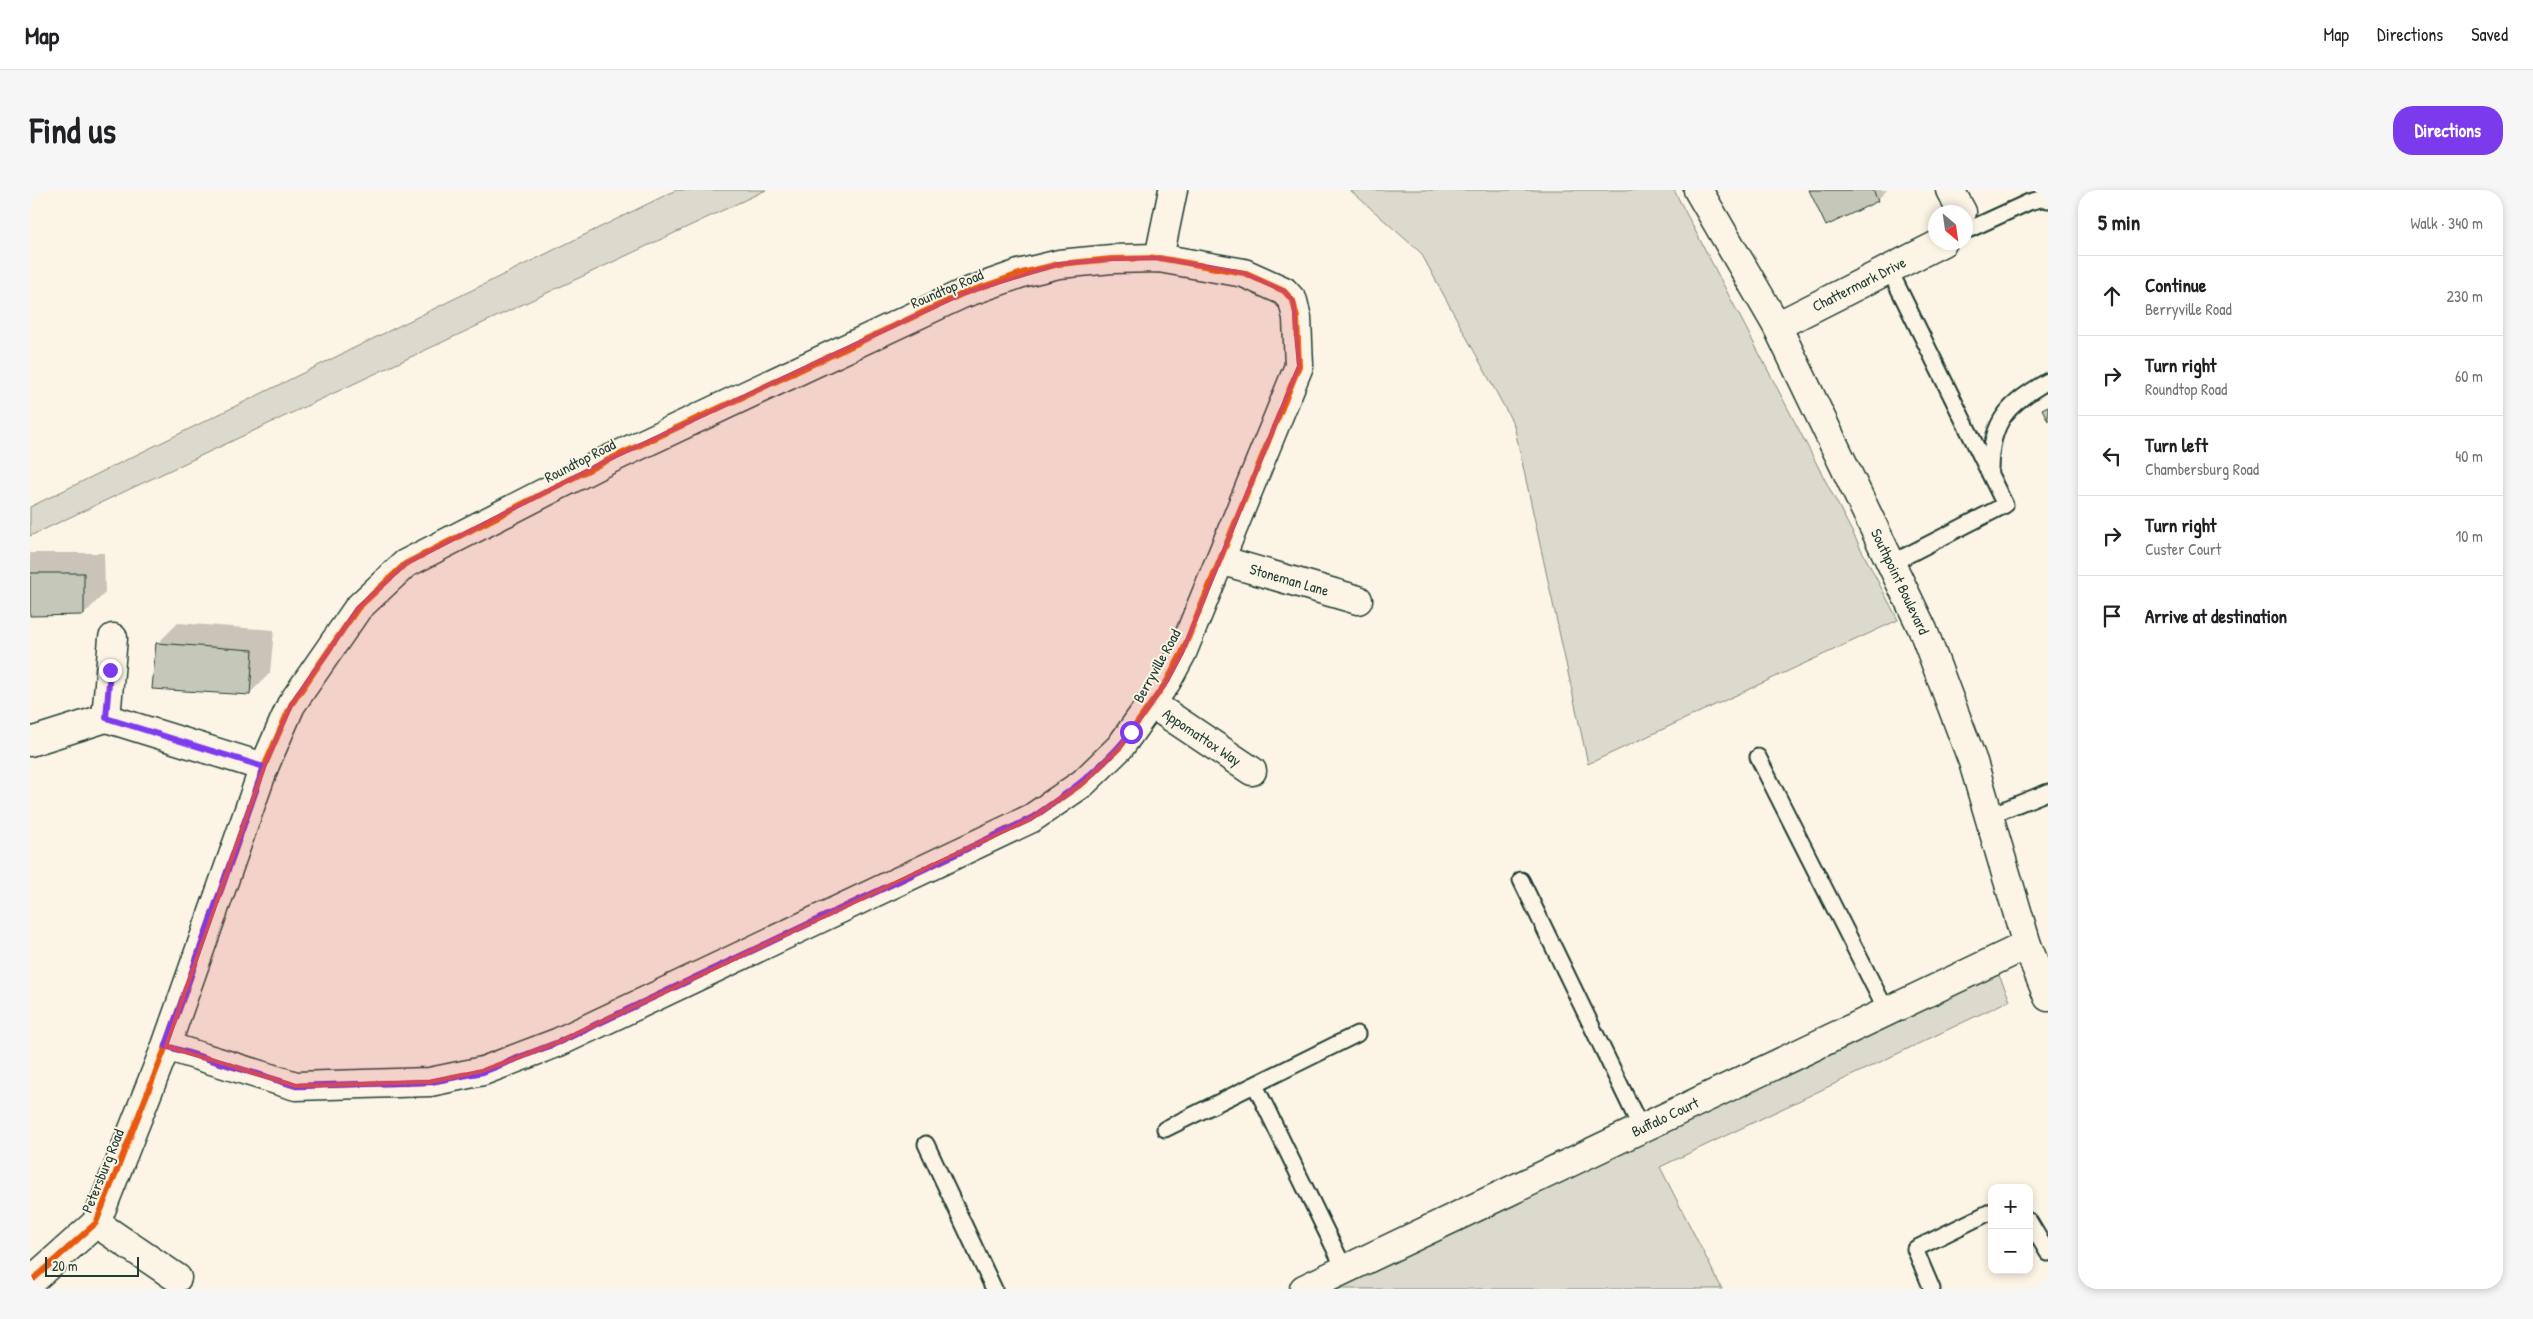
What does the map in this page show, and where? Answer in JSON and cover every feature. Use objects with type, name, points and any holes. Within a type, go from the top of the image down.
[{"type":"street","points":[[1159,258],[1173,190]]},
{"type":"street","name":"Southpoint Boulevard","points":[[1698,190],[1777,326],[1923,630],[1966,745],[2027,945],[2048,997]]},
{"type":"street","points":[[1950,190],[1957,205]]},
{"type":"street","name":"Chattermark Drive","points":[[1777,326],[1928,249]]},
{"type":"street","name":"Roundtop Road","points":[[166,1046],[264,767],[291,705],[358,608],[405,564],[606,461],[962,294],[1022,273],[1059,264],[1112,259],[1159,258],[1244,273],[1284,291]]},
{"type":"street","name":"Berryville Road","points":[[166,1046],[296,1086],[430,1082],[483,1072],[559,1042],[1032,818],[1083,783],[1120,746],[1152,704],[1182,653],[1299,366],[1297,318],[1293,301],[1284,291]]},
{"type":"street","name":"Stoneman Lane","points":[[1220,560],[1358,600]]},
{"type":"street","points":[[106,718],[113,638]]},
{"type":"street","name":"Appomattox Way","points":[[1152,704],[1252,771]]},
{"type":"street","points":[[30,742],[106,718],[264,767]]},
{"type":"street","name":"Buffalo Court","points":[[1304,1289],[2027,945]]},
{"type":"street","name":"Petersburg Road","points":[[30,1282],[96,1223],[166,1046]]},
{"type":"street","points":[[96,1223],[177,1278]]},
{"type":"lane","points":[[1973,221],[2029,202],[2044,198],[2048,200]]},
{"type":"lane","points":[[1890,269],[2005,505],[1892,562]]},
{"type":"lane","points":[[1990,471],[1990,447],[1999,420],[2025,394],[2048,381]]},
{"type":"lane","points":[[1758,757],[1887,1012]]},
{"type":"lane","points":[[1988,816],[2048,792]]},
{"type":"lane","points":[[1521,880],[1641,1128]]},
{"type":"lane","points":[[1164,1129],[1357,1034]]},
{"type":"lane","points":[[1255,1085],[1345,1270]]},
{"type":"lane","points":[[926,1144],[994,1289]]},
{"type":"lane","points":[[1932,1289],[1915,1249],[1988,1213]]},
{"type":"lane","points":[[2033,1228],[2048,1253]]},
{"type":"highlighted area","points":[[1159,258],[1244,273],[1284,291],[1293,301],[1299,366],[1182,653],[1167,681],[1120,747],[1083,783],[1032,818],[559,1042],[483,1071],[430,1082],[296,1086],[166,1046],[264,767],[291,705],[358,608],[405,564],[606,461],[962,294],[1059,264],[1112,259]]},
{"type":"shaded area","points":[[676,190],[766,190],[30,536],[30,507]]},
{"type":"shaded area","points":[[1350,190],[1674,190],[1898,620],[1588,764],[1514,425],[1421,253]]},
{"type":"shaded area","points":[[1997,971],[2010,1000],[1660,1167],[1722,1289],[1333,1289]]},
{"type":"building","points":[[1809,190],[1873,190],[1878,201],[1826,226]]},
{"type":"building","points":[[2048,406],[2048,421],[2042,409]]},
{"type":"building","points":[[30,573],[84,573],[84,615],[30,616]]},
{"type":"building","points":[[156,643],[253,650],[250,695],[152,689]]},
{"type":"cycle path","points":[[30,1282],[96,1223],[166,1046],[264,767],[291,705],[358,608],[405,564],[606,461],[962,294],[1022,273],[1059,264],[1112,259],[1159,258],[1244,273],[1284,291],[1293,301],[1297,318],[1299,366],[1182,653],[1167,681],[1120,747],[1083,783],[1032,818],[559,1042],[483,1071],[430,1082],[296,1086],[166,1046]]},
{"type":"route","points":[[110,670],[106,718],[264,767],[166,1046],[296,1086],[430,1082],[483,1072],[559,1042],[1032,818],[1083,783],[1120,746],[1131,732]]}]
